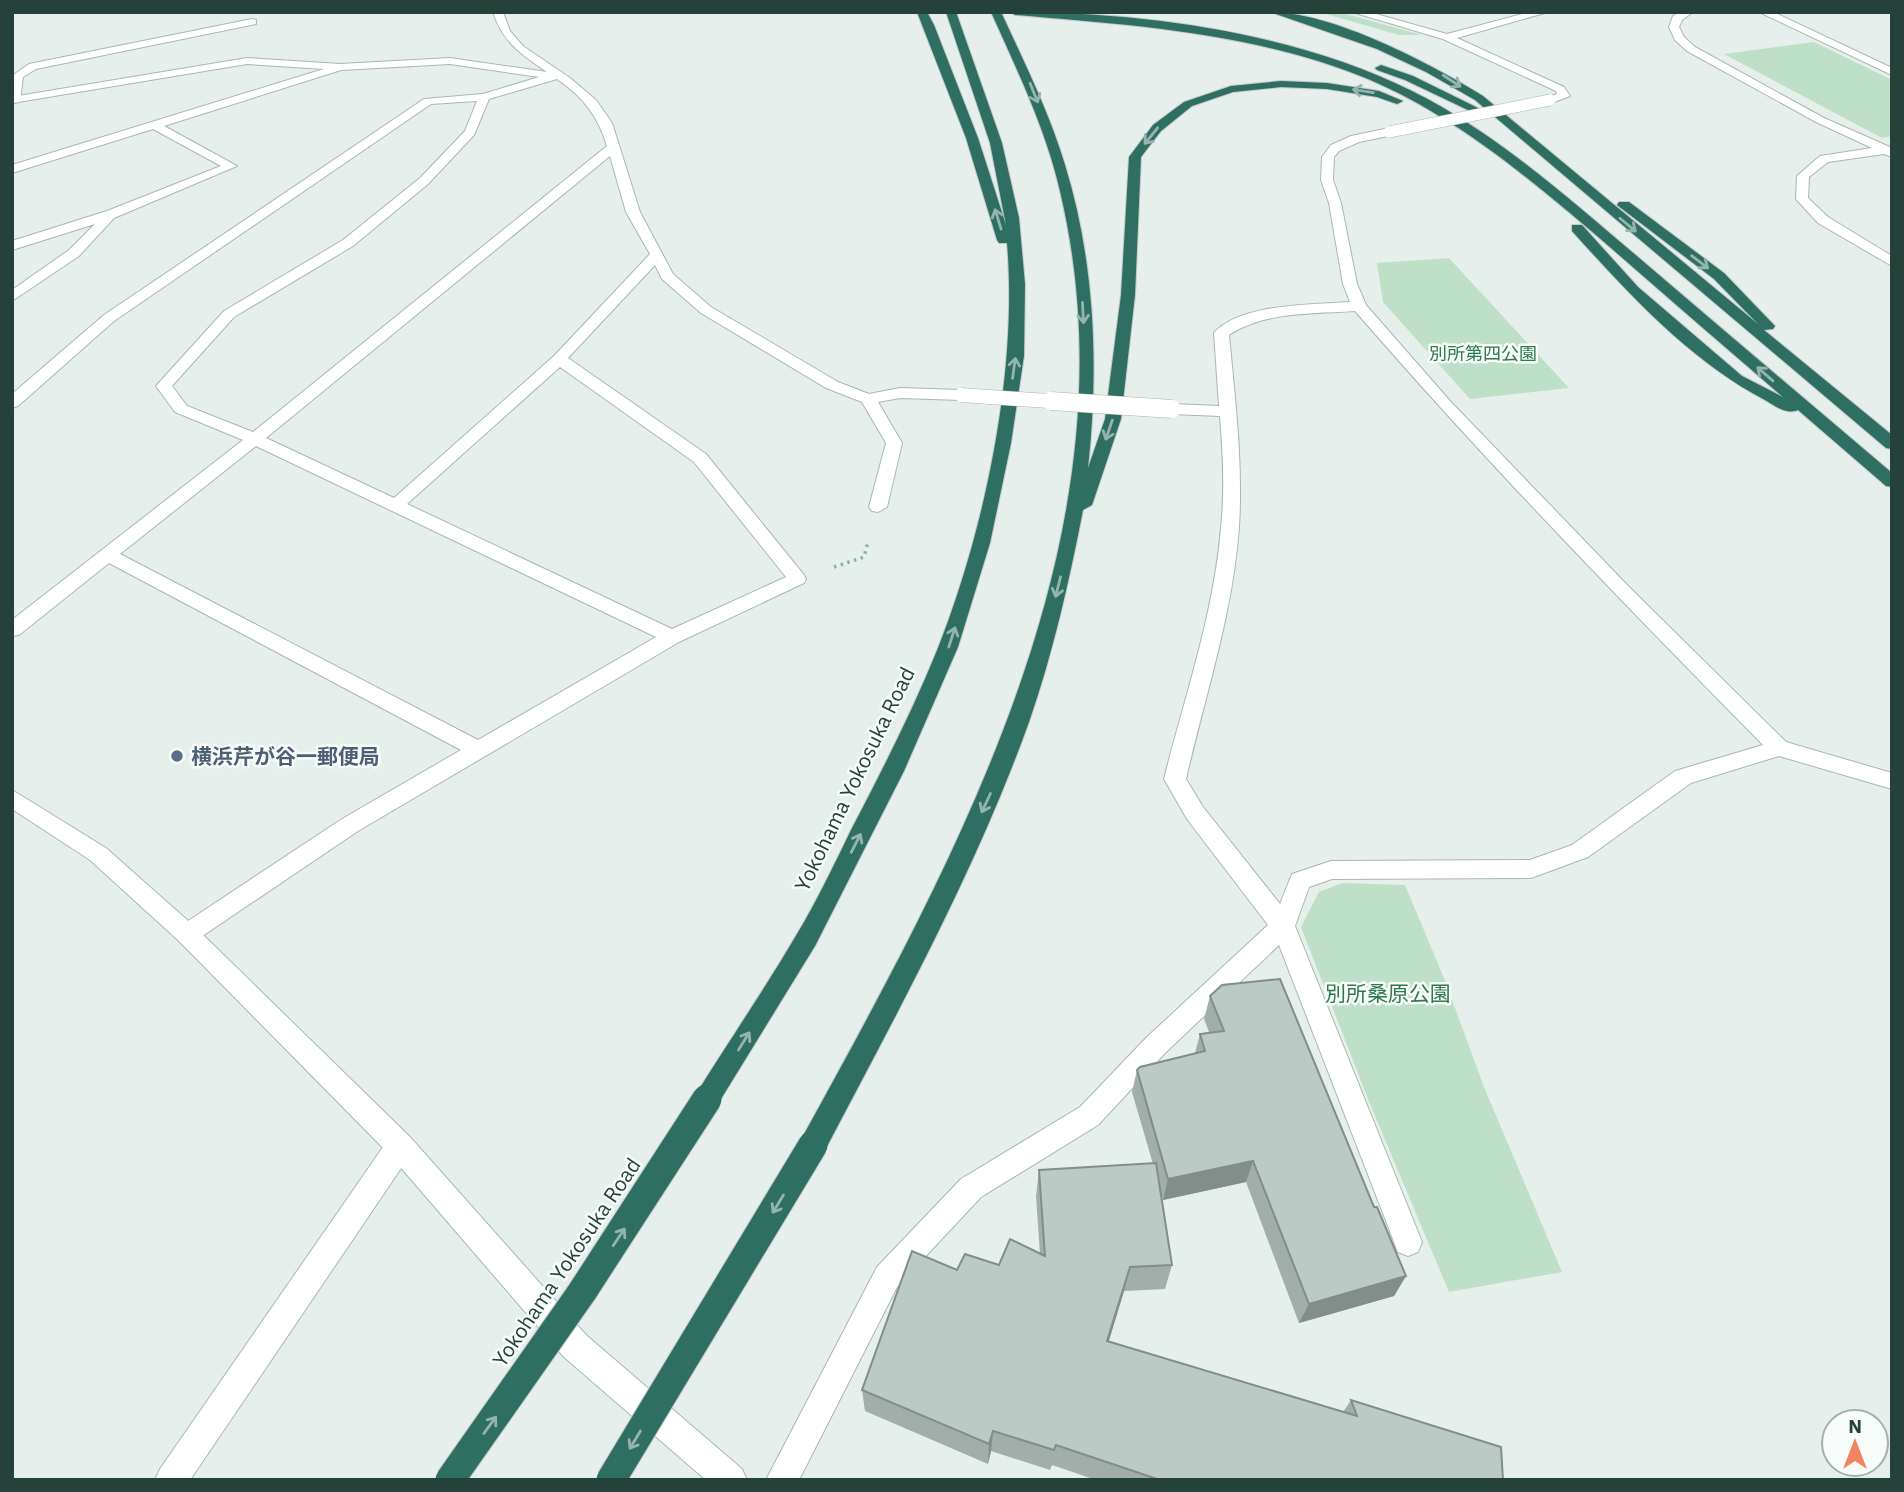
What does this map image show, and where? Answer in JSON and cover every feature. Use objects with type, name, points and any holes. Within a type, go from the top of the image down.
[{"type":"highway","points":[[922,12],[972,138],[1018,284]]},
{"type":"highway","points":[[996,12],[1028,78],[1052,138],[1072,215],[1082,283],[1085,357],[1083,435],[1068,548]]},
{"type":"highway","points":[[1015,12],[1162,27],[1307,55],[1372,77],[1427,103],[1493,146],[1531,176],[1892,482]]},
{"type":"highway","points":[[1106,12],[1251,32],[1325,49],[1432,88],[1534,142]]},
{"type":"highway","points":[[1275,12],[1392,50],[1439,72],[1479,98],[1563,167],[1630,209],[1719,276],[1861,418],[1892,444]]},
{"type":"highway","name":"Yokohama Yokosuka Road","points":[[450,1480],[624,1230],[807,939],[893,771],[948,648],[981,543],[1003,443],[1016,356],[1018,284],[1012,218],[996,143],[955,21]]},
{"type":"highway","points":[[611,1480],[813,1145],[911,963],[993,788],[1042,650],[1068,548],[1113,419],[1128,295],[1135,157],[1157,128],[1188,104],[1231,89],[1281,84],[1327,86],[1379,94],[1414,107],[1493,146]]},
{"type":"highway","points":[[1531,176],[1633,290],[1737,379],[1825,425]]},
{"type":"street","points":[[498,12],[505,32],[519,48],[592,102],[606,123],[632,212],[667,276],[706,310],[832,385],[868,398],[900,393],[961,395],[1227,411]]},
{"type":"street","points":[[1357,12],[1447,37],[1560,89],[1564,96],[1355,139],[1335,148],[1328,157],[1327,180],[1335,203],[1349,285],[1359,306],[1462,424],[1622,591],[1779,748],[1892,781]]},
{"type":"street","points":[[1447,37],[1543,12]]},
{"type":"street","points":[[1688,12],[1677,18],[1674,27],[1679,38],[1691,49],[1820,120],[1889,151]]},
{"type":"street","points":[[1764,12],[1892,72]]},
{"type":"street","points":[[253,22],[33,66],[18,76],[14,100],[247,61],[340,67],[450,61],[527,74],[558,75]]},
{"type":"street","points":[[12,169],[340,67]]},
{"type":"street","points":[[12,403],[109,318],[428,101],[484,97],[558,75]]},
{"type":"street","points":[[484,97],[470,132],[424,181],[348,243],[229,314],[164,386],[181,409],[255,439],[672,637]]},
{"type":"street","points":[[12,246],[113,214],[231,166],[154,125]]},
{"type":"street","points":[[12,630],[110,556],[614,146]]},
{"type":"street","points":[[1889,151],[1824,159],[1803,176],[1802,199],[1823,220],[1892,262]]},
{"type":"street","points":[[12,297],[74,253],[113,214]]},
{"type":"street","points":[[395,506],[559,359],[657,255]]},
{"type":"street","points":[[1359,306],[1256,317],[1232,324],[1221,333],[1233,459],[1228,554],[1215,622],[1175,779],[1195,813],[1283,926],[1408,1242]]},
{"type":"street","points":[[187,934],[350,825],[672,637],[797,579],[700,458],[559,359]]},
{"type":"street","points":[[868,398],[894,443],[878,508]]},
{"type":"street","points":[[110,556],[479,750]]},
{"type":"street","points":[[782,1480],[887,1277],[971,1188],[1089,1116],[1156,1045],[1283,926],[1300,881],[1331,870],[1531,869],[1580,851],[1683,777],[1779,748]]},
{"type":"street","points":[[12,798],[98,854],[187,934],[400,1146],[575,1346],[731,1480]]},
{"type":"street","points":[[171,1480],[400,1146]]},
{"type":"path","points":[[797,579],[863,557],[878,508]]},
{"type":"green space","points":[[1319,12],[1339,12],[1422,35],[1399,35]]},
{"type":"green space","points":[[1814,42],[1892,80],[1892,136],[1882,138],[1724,54]]},
{"type":"green space","name":"別所第四公園","points":[[1449,258],[1569,388],[1470,399],[1383,302],[1377,263]]},
{"type":"green space","name":"別所桑原公園","points":[[1342,883],[1405,885],[1444,978],[1484,1087],[1562,1272],[1449,1292],[1370,1104],[1301,927],[1319,892]]},
{"type":"building","points":[[1280,979],[1374,1207],[1377,1207],[1406,1276],[1309,1304],[1253,1161],[1168,1179],[1137,1070],[1205,1051],[1200,1034],[1224,1031],[1210,996],[1222,985]]},
{"type":"building","points":[[1156,1163],[1172,1265],[1130,1267],[1107,1341],[1357,1416],[1351,1400],[1501,1447],[1503,1480],[1160,1480],[1056,1445],[1054,1450],[993,1431],[989,1444],[862,1390],[912,1251],[957,1270],[965,1254],[999,1265],[1010,1239],[1045,1256],[1039,1170]]},
{"type":"place","name":"横浜芹が谷一郵便局","points":[[177,756]]}]
